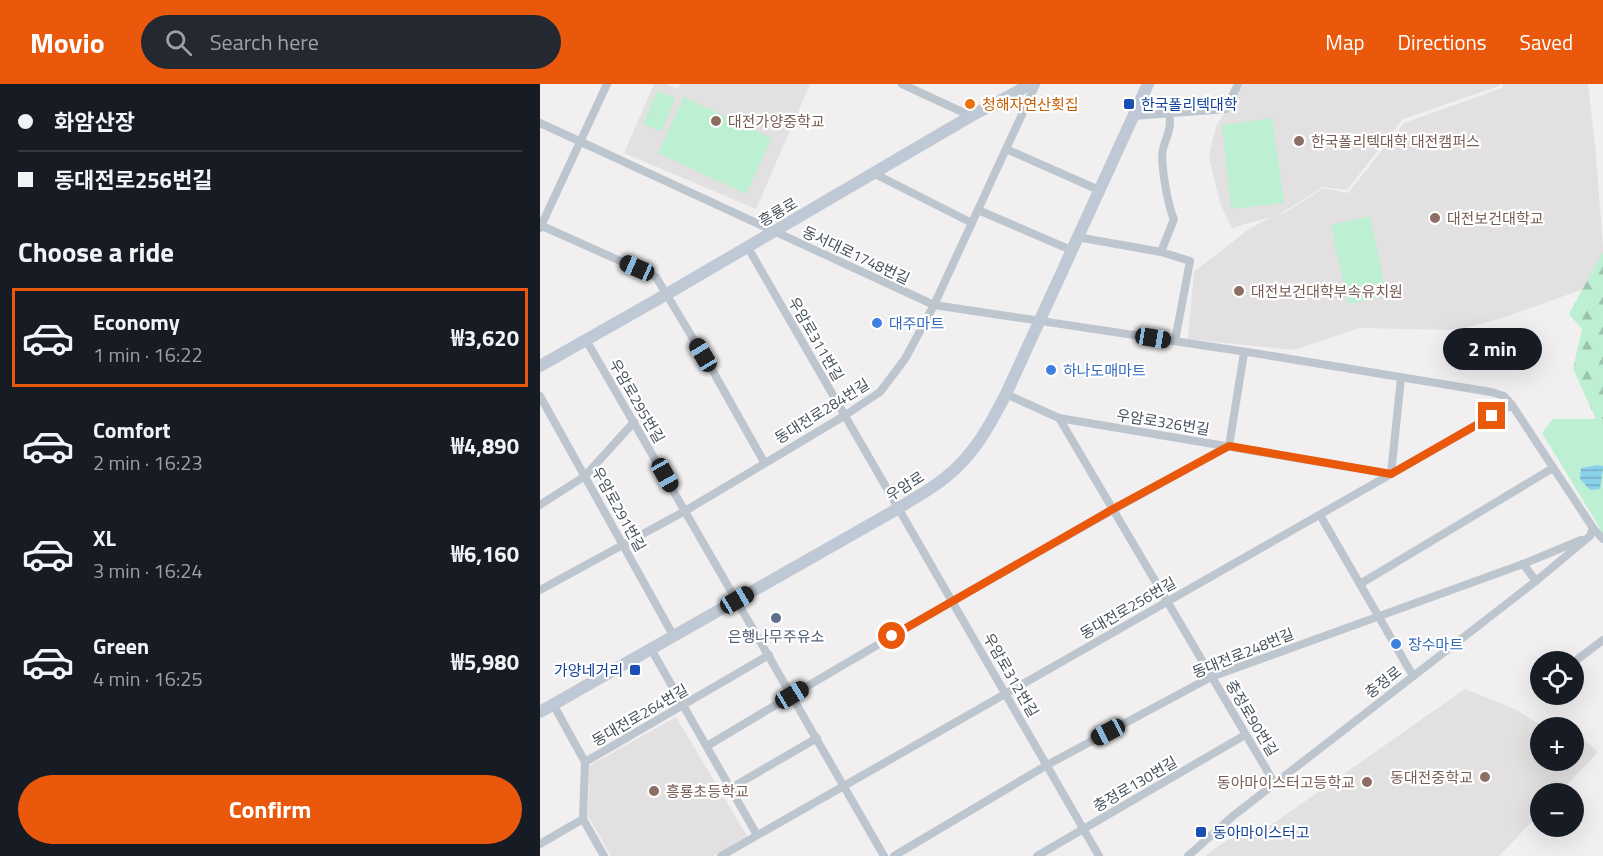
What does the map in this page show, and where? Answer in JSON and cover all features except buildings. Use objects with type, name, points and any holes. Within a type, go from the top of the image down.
[{"type":"main road","name":"흥룡로","points":[[540,366],[970,116],[1031,84]]},
{"type":"main road","name":"우암로","points":[[540,712],[899,508],[945,479],[964,461],[980,442],[1006,394],[1148,84]]},
{"type":"street","points":[[607,84],[540,226],[656,277],[764,462]]},
{"type":"street","points":[[902,84],[970,116]]},
{"type":"street","name":"동대전로284번길","points":[[540,590],[685,510],[844,416],[880,392],[904,358],[934,305],[1036,84]]},
{"type":"street","points":[[1133,116],[1226,109],[1238,84]]},
{"type":"street","points":[[1161,252],[1174,219],[1168,209],[1162,152],[1171,126],[1169,113]]},
{"type":"street","name":"동서대로1748번길","points":[[540,123],[934,305],[1040,320]]},
{"type":"street","points":[[1006,149],[1099,190]]},
{"type":"street","points":[[873,173],[972,223]]},
{"type":"street","points":[[978,210],[1071,250]]},
{"type":"street","points":[[1077,237],[1161,252],[1190,261],[1175,341]]},
{"type":"street","name":"우암로311번길","points":[[747,246],[899,508]]},
{"type":"street","points":[[1040,320],[1491,392],[1504,396],[1553,468],[1592,532],[1603,539]]},
{"type":"street","name":"우암로295번길","points":[[586,340],[884,856]]},
{"type":"street","points":[[708,746],[952,600],[1229,446],[1244,352]]},
{"type":"street","points":[[1391,474],[1401,378]]},
{"type":"street","name":"우암로326번길","points":[[1006,394],[1059,418],[1391,474]]},
{"type":"street","name":"우암로291번길","points":[[540,396],[673,635]]},
{"type":"street","name":"동대전로256번길","points":[[721,856],[1512,405]]},
{"type":"street","name":"충정로90번길","points":[[1059,418],[1275,784]]},
{"type":"street","points":[[540,506],[585,476],[634,422]]},
{"type":"street","points":[[1360,584],[1553,468]]},
{"type":"street","name":"우암로312번길","points":[[899,508],[1099,856]]},
{"type":"street","points":[[1320,515],[1413,676]]},
{"type":"street","name":"동대전로248번길","points":[[894,856],[1047,765],[1211,677],[1523,564],[1592,532]]},
{"type":"street","name":"충정로","points":[[1188,856],[1233,816],[1536,581],[1592,532]]},
{"type":"street","points":[[1523,564],[1536,581]]},
{"type":"street","points":[[1584,655],[1603,640]]},
{"type":"street","points":[[651,649],[685,705],[757,835]]},
{"type":"street","name":"동대전로264번길","points":[[583,819],[585,762],[769,655]]},
{"type":"street","points":[[553,704],[585,762]]},
{"type":"street","name":"충정로130번길","points":[[1037,856],[1245,735]]},
{"type":"street","points":[[731,788],[817,738]]},
{"type":"street","points":[[540,844],[583,819],[604,856]]},
{"type":"shaded area","name":"대전가양중학교","points":[[654,84],[665,84],[678,89],[680,84],[810,84],[756,209],[624,153]]},
{"type":"shaded area","name":"대전보건대학교","points":[[1243,84],[1500,84],[1403,119],[1347,190],[1323,187],[1280,214],[1324,188],[1348,193],[1404,123],[1502,88],[1503,84],[1588,84],[1596,155],[1603,248],[1603,282],[1505,317],[1458,330],[1359,328],[1294,350],[1188,339],[1194,272],[1249,229],[1271,217],[1232,228],[1220,203],[1209,157],[1216,126]]},
{"type":"shaded area","points":[[1465,689],[1517,710],[1530,718],[1530,771],[1580,771],[1569,783],[1530,783],[1530,823],[1499,856],[1205,856],[1229,839],[1254,837]]},
{"type":"shaded area","name":"흥룡초등학교","points":[[676,717],[747,836],[713,856],[611,856],[588,816],[589,766]]},
{"type":"shaded area","points":[[1584,739],[1598,752],[1584,767]]},
{"type":"green space","points":[[657,91],[675,98],[662,131],[643,124]]},
{"type":"green space","points":[[684,97],[772,138],[746,194],[658,153]]},
{"type":"green space","points":[[1272,118],[1284,203],[1231,209],[1222,125]]},
{"type":"green space","points":[[1370,216],[1387,296],[1348,304],[1331,225]]},
{"type":"green space","points":[[1603,252],[1603,419],[1596,419],[1573,369],[1582,329],[1569,314]]},
{"type":"green space","points":[[1553,419],[1603,419],[1603,533],[1542,433]]},
{"type":"water","points":[[1603,466],[1600,489],[1590,490],[1580,479],[1581,468]]},
{"type":"place","name":"청해자연산횟집","points":[[970,104]]},
{"type":"place","name":"한국폴리텍대학","points":[[1129,104]]},
{"type":"place","name":"대전가양중학교","points":[[716,121]]},
{"type":"place","name":"한국폴리텍대학 대전캠퍼스","points":[[1299,141]]},
{"type":"place","name":"대전보건대학교","points":[[1435,218]]},
{"type":"place","name":"대전보건대학부속유치원","points":[[1239,291]]},
{"type":"place","name":"대주마트","points":[[877,323]]},
{"type":"place","name":"하나도매마트","points":[[1051,370]]},
{"type":"place","name":"은행나무주유소","points":[[776,618]]},
{"type":"place","name":"장수마트","points":[[1396,644]]},
{"type":"place","name":"가양네거리","points":[[635,670]]},
{"type":"place","name":"동대전중학교","points":[[1485,777]]},
{"type":"place","name":"동아마이스터고등학교","points":[[1367,782]]},
{"type":"place","name":"흥룡초등학교","points":[[654,791]]},
{"type":"place","name":"동아마이스터고","points":[[1201,832]]},
{"type":"route","points":[[892,636],[1113,509],[1229,446],[1391,474],[1492,416]]}]
